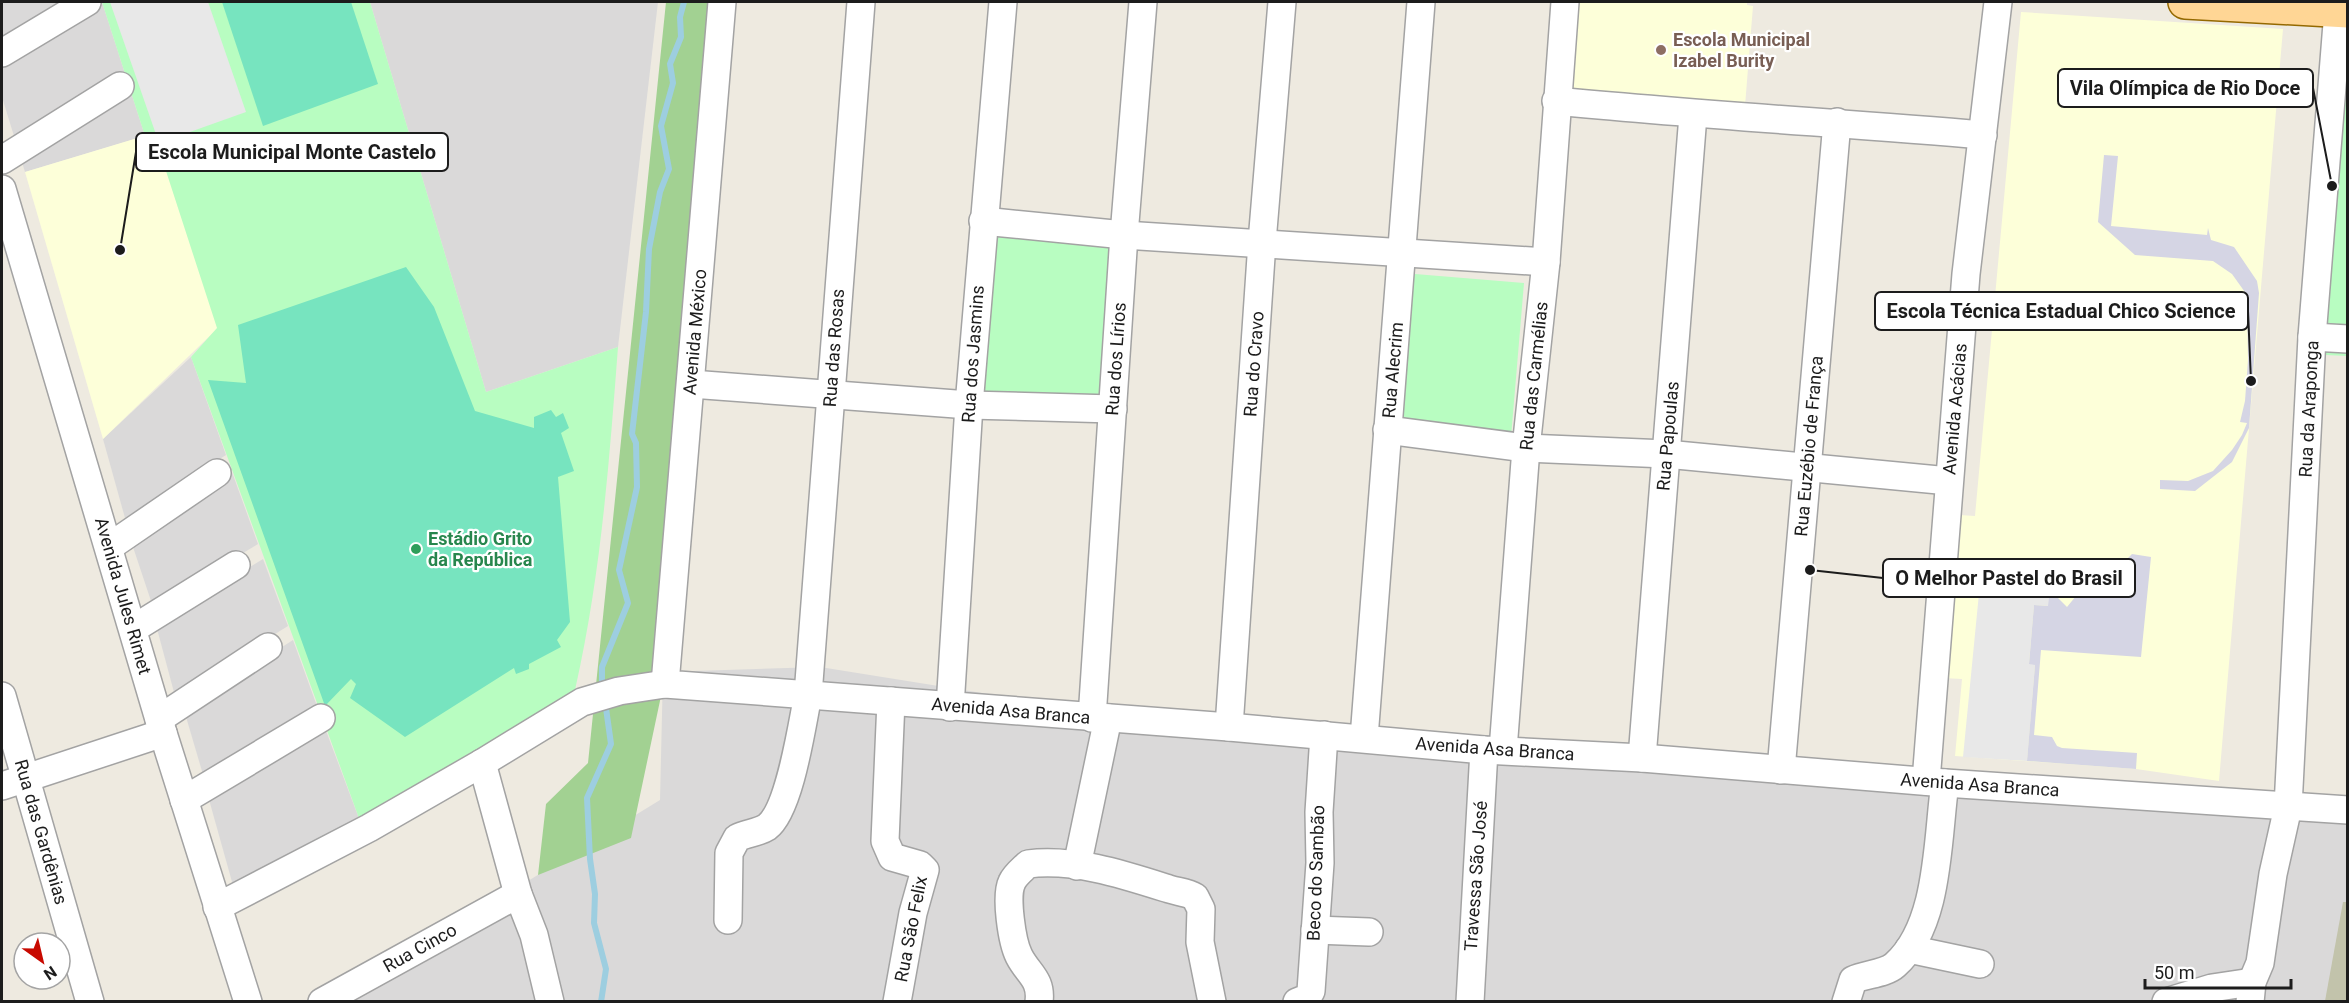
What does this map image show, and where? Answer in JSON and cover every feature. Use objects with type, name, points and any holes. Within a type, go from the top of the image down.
[{"type":"main road","points":[[2203,2],[2343,8]]},
{"type":"street","points":[[2,53],[87,2]]},
{"type":"street","name":"Avenida México","points":[[666,673],[722,2]]},
{"type":"street","name":"Rua das Rosas","points":[[728,920],[729,853],[737,838],[765,829],[775,818],[788,786],[808,695],[861,2]]},
{"type":"street","name":"Rua dos Jasmins","points":[[950,706],[969,405],[1003,2]]},
{"type":"street","name":"Rua dos Lírios","points":[[1077,866],[1100,718],[1113,409],[1124,235],[1143,2]]},
{"type":"street","name":"Rua do Cravo","points":[[1229,727],[1262,242],[1282,2]]},
{"type":"street","name":"Rua Alecrim","points":[[1364,738],[1421,2]]},
{"type":"street","name":"Rua das Carmélias","points":[[1493,750],[1546,262],[1565,2]]},
{"type":"street","name":"Avenida Acácias","points":[[1846,1002],[1853,980],[1894,966],[1909,949],[1924,924],[1931,901],[1949,481],[1966,274],[1998,2]]},
{"type":"street","name":"Rua da Araponga","points":[[2251,992],[2260,963],[2273,874],[2288,807],[2312,337],[2343,8]]},
{"type":"street","points":[[2,160],[120,86]]},
{"type":"street","points":[[1556,101],[1693,115],[1837,122],[1983,135]]},
{"type":"street","name":"Rua Papoulas","points":[[1642,758],[1693,115]]},
{"type":"street","name":"Rua Euzébio de França","points":[[1782,770],[1837,122]]},
{"type":"street","name":"Avenida Jules Rimet","points":[[2,189],[12,266],[109,547],[161,726],[248,1002]]},
{"type":"street","points":[[983,221],[1124,235],[1262,242],[1403,254],[1546,262]]},
{"type":"street","points":[[2312,337],[2348,339]]},
{"type":"street","points":[[691,384],[969,405],[1113,409]]},
{"type":"street","points":[[1387,430],[1527,448],[1666,454],[1949,481]]},
{"type":"street","points":[[109,547],[217,473]]},
{"type":"street","points":[[133,629],[236,565]]},
{"type":"street","points":[[14,782],[161,726],[268,647]]},
{"type":"street","name":"Avenida Asa Branca","points":[[217,907],[369,828],[582,702],[666,673],[808,695],[1493,750],[1642,758],[1936,782],[2348,810]]},
{"type":"street","name":"Rua das Gardênias","points":[[2,696],[14,782],[90,1002]]},
{"type":"street","name":"Rua São Felix","points":[[891,701],[885,841],[892,857],[920,865],[925,870],[913,913],[897,1002]]},
{"type":"street","points":[[184,800],[321,718]]},
{"type":"street","name":"Beco do Sambão","points":[[1308,998],[1315,930],[1324,735]]},
{"type":"street","name":"Travessa São José","points":[[1470,1002],[1493,750]]},
{"type":"street","points":[[482,763],[518,894],[534,935],[550,1002]]},
{"type":"street","points":[[1039,1002],[1039,984],[1020,959],[1012,930],[1012,882],[1028,864],[1059,863],[1150,883],[1195,897],[1201,909],[1200,942],[1212,1002]]},
{"type":"street","name":"Rua Cinco","points":[[325,1001],[518,894]]},
{"type":"street","points":[[1315,930],[1369,932]]},
{"type":"street","points":[[1909,949],[1980,964]]},
{"type":"street","points":[[2166,1002],[2212,987],[2251,992]]},
{"type":"shaded area","points":[[2,2],[102,2],[145,136],[25,172],[2,97]]},
{"type":"shaded area","points":[[110,2],[208,2],[246,112],[159,143]]},
{"type":"shaded area","points":[[370,2],[658,2],[618,347],[486,392]]},
{"type":"shaded area","name":"Escola Municipal Izabel Burity","points":[[1577,2],[1747,2],[1747,5],[1753,6],[1745,106],[1570,93]]},
{"type":"shaded area","points":[[2021,12],[2283,29],[2219,781],[2136,769],[1955,756],[1962,679],[1943,678],[1959,515],[1975,516]]},
{"type":"shaded area","points":[[154,133],[218,328],[103,439],[25,172]]},
{"type":"shaded area","points":[[2104,155],[2118,156],[2111,226],[2207,235],[2208,228],[2211,240],[2234,247],[2257,281],[2259,293],[2249,428],[2232,462],[2195,491],[2160,489],[2160,480],[2188,481],[2213,471],[2242,435],[2247,423],[2240,422],[2245,401],[2248,360],[2247,295],[2232,274],[2213,261],[2135,255],[2098,222]]},
{"type":"shaded area","points":[[191,357],[226,455],[125,518],[103,439]]},
{"type":"shaded area","points":[[232,472],[258,544],[153,607],[131,541]]},
{"type":"shaded area","points":[[2132,554],[2151,557],[2141,657],[2041,650],[2034,735],[2052,737],[2057,746],[2062,748],[2137,753],[2136,769],[2027,761],[2035,665],[2029,664],[2034,605],[2048,606],[2050,590],[2067,607],[2076,596],[2090,596]]},
{"type":"shaded area","points":[[263,559],[288,626],[175,696],[156,625]]},
{"type":"shaded area","points":[[1980,583],[2050,590],[2049,606],[2034,605],[2029,663],[2035,664],[2027,761],[1963,757]]},
{"type":"shaded area","points":[[293,640],[317,706],[204,778],[184,710]]},
{"type":"shaded area","points":[[820,667],[1088,710],[1768,753],[1897,781],[2347,803],[2347,1001],[331,1002],[660,800],[663,672]]},
{"type":"shaded area","points":[[325,728],[360,821],[234,889],[208,796]]},
{"type":"shaded area","points":[[2343,902],[2348,902],[2347,1001],[2325,1001]]},
{"type":"green space","points":[[102,2],[370,2],[486,392],[618,347],[598,562],[575,690],[360,821],[191,357],[217,328],[154,134],[145,136]]},
{"type":"green space","points":[[222,2],[351,2],[378,84],[263,126]]},
{"type":"green space","points":[[666,2],[720,2],[661,696],[631,838],[538,875],[546,804],[588,763]]},
{"type":"green space","points":[[2347,18],[2347,356],[2305,354]]},
{"type":"green space","points":[[989,232],[1113,243],[1097,418],[973,408]]},
{"type":"green space","name":"Estádio Grito da República","points":[[406,267],[434,307],[475,411],[534,428],[534,417],[551,410],[556,417],[563,413],[569,428],[561,433],[574,471],[558,477],[570,622],[557,640],[561,647],[529,664],[529,669],[516,674],[514,668],[405,737],[350,698],[356,684],[351,679],[325,706],[208,380],[246,383],[238,325]]},
{"type":"green space","points":[[1403,273],[1524,283],[1510,449],[1389,440]]},
{"type":"waterway","points":[[602,688],[602,667],[628,603],[619,570],[637,487],[636,443],[632,434],[646,312],[649,249],[660,192],[669,169],[661,126],[673,83],[670,64],[681,37],[680,17],[684,2]]},
{"type":"waterway","points":[[601,1002],[606,969],[594,923],[595,894],[590,859],[587,798],[611,744],[605,701]]},
{"type":"place","name":"Escola Municipal Izabel Burity","points":[[1661,50]]},
{"type":"place","name":"Vila Olímpica de Rio Doce","points":[[2332,186]]},
{"type":"place","name":"Escola Municipal Monte Castelo","points":[[120,250]]},
{"type":"place","name":"Escola Técnica Estadual Chico Science","points":[[2251,381]]},
{"type":"place","name":"Estádio Grito da República","points":[[416,549]]},
{"type":"place","name":"O Melhor Pastel do Brasil","points":[[1810,570]]}]
